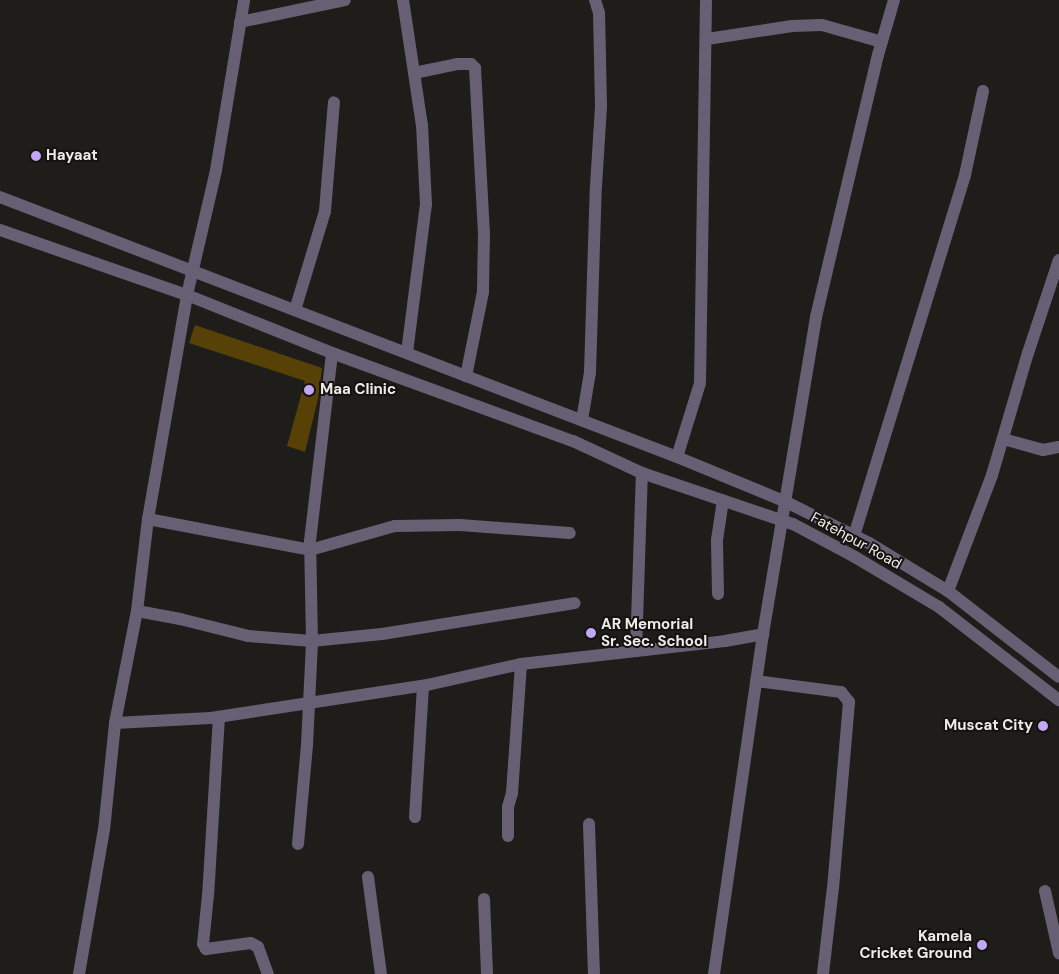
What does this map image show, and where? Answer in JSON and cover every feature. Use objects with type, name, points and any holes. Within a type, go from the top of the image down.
[{"type":"street","points":[[79,974],[104,830],[115,723],[137,611],[148,519],[187,296],[216,170],[244,0]]},
{"type":"street","points":[[240,22],[345,0]]},
{"type":"street","points":[[403,0],[422,125],[426,204],[407,353]]},
{"type":"street","points":[[582,420],[590,372],[596,186],[602,106],[599,14],[595,0]]},
{"type":"street","points":[[677,457],[700,384],[707,39],[706,0]]},
{"type":"street","points":[[714,974],[763,634],[816,317],[882,42],[894,0]]},
{"type":"street","points":[[707,39],[792,26],[822,26],[882,42]]},
{"type":"street","points":[[414,73],[458,64],[472,64],[475,68],[484,232],[483,292],[466,376]]},
{"type":"street","points":[[854,536],[965,175],[984,91]]},
{"type":"street","points":[[295,310],[326,211],[334,102]]},
{"type":"street","points":[[0,197],[582,420],[786,502],[854,536],[948,591],[1059,677]]},
{"type":"street","name":"Fatehpur Road","points":[[0,230],[187,296],[332,353],[573,441],[642,473],[783,520],[855,557],[939,607],[1059,700]]},
{"type":"street","points":[[948,591],[992,475],[1059,260]]},
{"type":"street","points":[[298,844],[310,702],[312,641],[310,550],[332,353]]},
{"type":"street","points":[[1003,438],[1043,450],[1059,447]]},
{"type":"street","points":[[636,651],[642,473]]},
{"type":"street","points":[[718,594],[717,540],[723,500]]},
{"type":"street","points":[[148,519],[310,550],[394,526],[460,525],[570,533]]},
{"type":"street","points":[[137,611],[180,619],[248,636],[312,641],[382,634],[575,603]]},
{"type":"street","points":[[115,723],[143,723],[220,717],[423,686],[520,664],[725,641],[763,634]]},
{"type":"street","points":[[508,836],[508,807],[512,793],[520,664]]},
{"type":"street","points":[[756,681],[841,692],[849,702],[833,887],[823,974]]},
{"type":"street","points":[[415,817],[423,686]]},
{"type":"street","points":[[220,717],[214,813],[202,944],[206,949],[251,943],[258,947],[268,974]]},
{"type":"street","points":[[589,824],[594,974]]},
{"type":"street","points":[[368,877],[381,974]]},
{"type":"street","points":[[1046,891],[1059,953]]},
{"type":"street","points":[[484,899],[487,974]]},
{"type":"building","points":[[195,325],[322,368],[318,399],[305,452],[287,446],[305,381],[189,343]]},
{"type":"place","name":"Hayaat","points":[[36,156]]},
{"type":"place","name":"Maa Clinic","points":[[309,390]]},
{"type":"place","name":"AR Memorial Sr. Sec. School","points":[[591,633]]},
{"type":"place","name":"Muscat City","points":[[1043,726]]},
{"type":"place","name":"Kamela Cricket Ground","points":[[982,945]]}]
